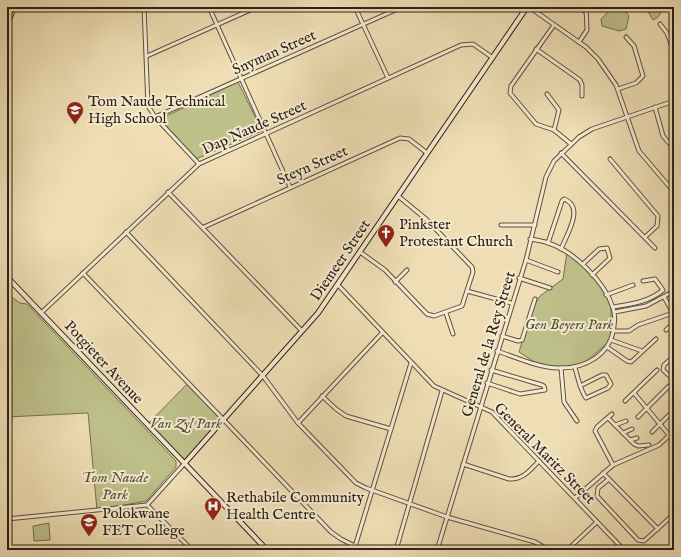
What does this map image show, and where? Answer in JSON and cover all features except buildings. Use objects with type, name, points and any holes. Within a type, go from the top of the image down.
[{"type":"main road","points":[[7,25],[14,7]]},
{"type":"street","points":[[144,7],[147,56],[147,103],[155,117],[199,164]]},
{"type":"street","points":[[209,7],[290,187]]},
{"type":"street","points":[[147,56],[257,7]]},
{"type":"street","points":[[355,7],[388,78]]},
{"type":"street","name":"Snyman Street","points":[[155,117],[402,7]]},
{"type":"street","points":[[528,7],[595,54],[614,79],[629,116],[640,151],[674,192]]},
{"type":"street","name":"Diemeer Street","points":[[147,505],[224,421],[318,313],[427,153],[445,131],[528,7]]},
{"type":"street","points":[[578,7],[586,12]]},
{"type":"street","points":[[579,42],[587,30],[586,7]]},
{"type":"street","points":[[660,24],[667,33],[674,52]]},
{"type":"street","points":[[554,25],[511,86],[510,93],[536,124],[554,130],[571,144]]},
{"type":"street","points":[[618,89],[636,82],[643,76],[634,46],[626,37]]},
{"type":"street","name":"Dap Naude Street","points":[[41,313],[199,164],[466,44],[473,44],[493,58]]},
{"type":"street","points":[[536,49],[580,80],[582,85],[582,96]]},
{"type":"street","points":[[547,94],[560,110],[554,130]]},
{"type":"street","name":"General de la Rey Street","points":[[437,550],[511,303],[526,260],[546,177],[556,158],[571,144],[592,129],[674,100]]},
{"type":"street","points":[[655,107],[663,136],[674,149]]},
{"type":"street","name":"Steyn Street","points":[[204,227],[400,138],[409,139],[427,153]]},
{"type":"street","points":[[561,153],[655,248]]},
{"type":"street","points":[[610,159],[658,216],[657,226],[645,237]]},
{"type":"street","points":[[168,192],[204,227],[302,331]]},
{"type":"street","points":[[360,252],[383,269],[427,314],[434,316],[462,306],[473,272],[471,266],[426,219],[398,196]]},
{"type":"street","points":[[548,243],[564,199],[569,201],[574,206],[575,214],[561,248]]},
{"type":"street","points":[[501,225],[535,225]]},
{"type":"street","points":[[126,232],[263,376],[298,423],[352,479],[372,491],[447,517],[535,542],[549,550]]},
{"type":"street","points":[[497,351],[550,368],[575,368],[593,360],[607,347],[614,331],[615,312],[613,307],[583,264],[561,248],[530,239]]},
{"type":"street","points":[[583,264],[599,249],[607,248],[609,258],[592,275]]},
{"type":"street","points":[[526,260],[558,272]]},
{"type":"street","points":[[395,282],[407,270]]},
{"type":"street","points":[[82,273],[332,532],[341,540],[355,546]]},
{"type":"street","name":"Potgieter Avenue","points":[[7,277],[267,550]]},
{"type":"street","points":[[519,278],[550,288]]},
{"type":"street","points":[[613,307],[639,302],[656,296],[663,290],[655,279],[643,281]]},
{"type":"street","name":"General Maritz Street","points":[[338,285],[432,384],[442,391],[480,405],[492,412],[624,550]]},
{"type":"street","points":[[606,295],[633,286]]},
{"type":"street","points":[[467,291],[511,303]]},
{"type":"street","points":[[615,312],[642,307],[664,298],[674,291]]},
{"type":"street","points":[[614,331],[629,331],[638,325],[674,313],[664,298]]},
{"type":"street","points":[[502,336],[518,341],[522,340],[535,299]]},
{"type":"street","points":[[446,312],[453,334]]},
{"type":"street","points":[[666,330],[674,323]]},
{"type":"street","points":[[298,423],[382,333]]},
{"type":"street","points":[[607,347],[628,362],[632,362],[656,339]]},
{"type":"street","points":[[611,340],[642,351]]},
{"type":"street","points":[[674,356],[664,365],[663,370],[674,380]]},
{"type":"street","points":[[354,550],[411,363]]},
{"type":"street","points":[[561,368],[564,402],[578,421]]},
{"type":"street","points":[[575,368],[580,386],[584,396],[587,398],[608,388],[610,384],[606,375],[602,375],[580,386]]},
{"type":"street","points":[[487,383],[520,394],[532,393],[545,389],[544,386],[491,370]]},
{"type":"street","points":[[625,401],[657,370]]},
{"type":"street","points":[[638,416],[670,386]]},
{"type":"street","points":[[396,550],[442,391]]},
{"type":"street","points":[[634,392],[646,409],[670,435]]},
{"type":"street","points":[[322,396],[346,416],[391,429]]},
{"type":"street","points":[[652,432],[674,410]]},
{"type":"street","points":[[612,414],[595,430],[613,465]]},
{"type":"street","points":[[608,418],[638,446],[649,445]]},
{"type":"street","points":[[615,425],[626,421]]},
{"type":"street","points":[[623,433],[632,429]]},
{"type":"street","points":[[575,498],[613,465],[659,445],[674,431]]},
{"type":"street","points":[[630,440],[637,438]]},
{"type":"street","points":[[463,464],[516,479],[522,477],[539,461]]},
{"type":"street","points":[[604,473],[609,480],[658,529]]},
{"type":"street","points":[[609,480],[598,488],[597,496],[637,539],[644,541],[674,514]]},
{"type":"street","points":[[7,519],[147,505],[192,550]]},
{"type":"street","points":[[567,550],[597,522]]},
{"type":"green space","points":[[613,7],[622,7],[629,16],[626,29],[619,31],[602,26],[601,19]]},
{"type":"green space","points":[[651,7],[664,7],[658,17],[653,20],[647,10]]},
{"type":"green space","points":[[238,82],[262,131],[196,159],[160,119]]},
{"type":"green space","name":"Gen Beyers Park","points":[[567,252],[596,279],[611,302],[611,340],[581,366],[556,368],[536,363],[519,352],[532,308],[540,296],[563,279]]},
{"type":"green space","name":"Tom Naude Park","points":[[7,294],[20,303],[27,304],[176,461],[176,467],[146,501],[97,510],[88,413],[7,417]]},
{"type":"green space","name":"Van Zyl Park","points":[[188,383],[224,421],[184,464],[147,425]]},
{"type":"green space","points":[[49,523],[50,540],[34,541],[33,526]]},
{"type":"place","name":"Tom Naude Technical High School","points":[[75,125]]},
{"type":"place","name":"Pinkster Protestant Church","points":[[386,248]]},
{"type":"place","name":"Rethabile Community Health Centre","points":[[213,521]]},
{"type":"place","name":"Polokwane FET College","points":[[89,537]]}]
